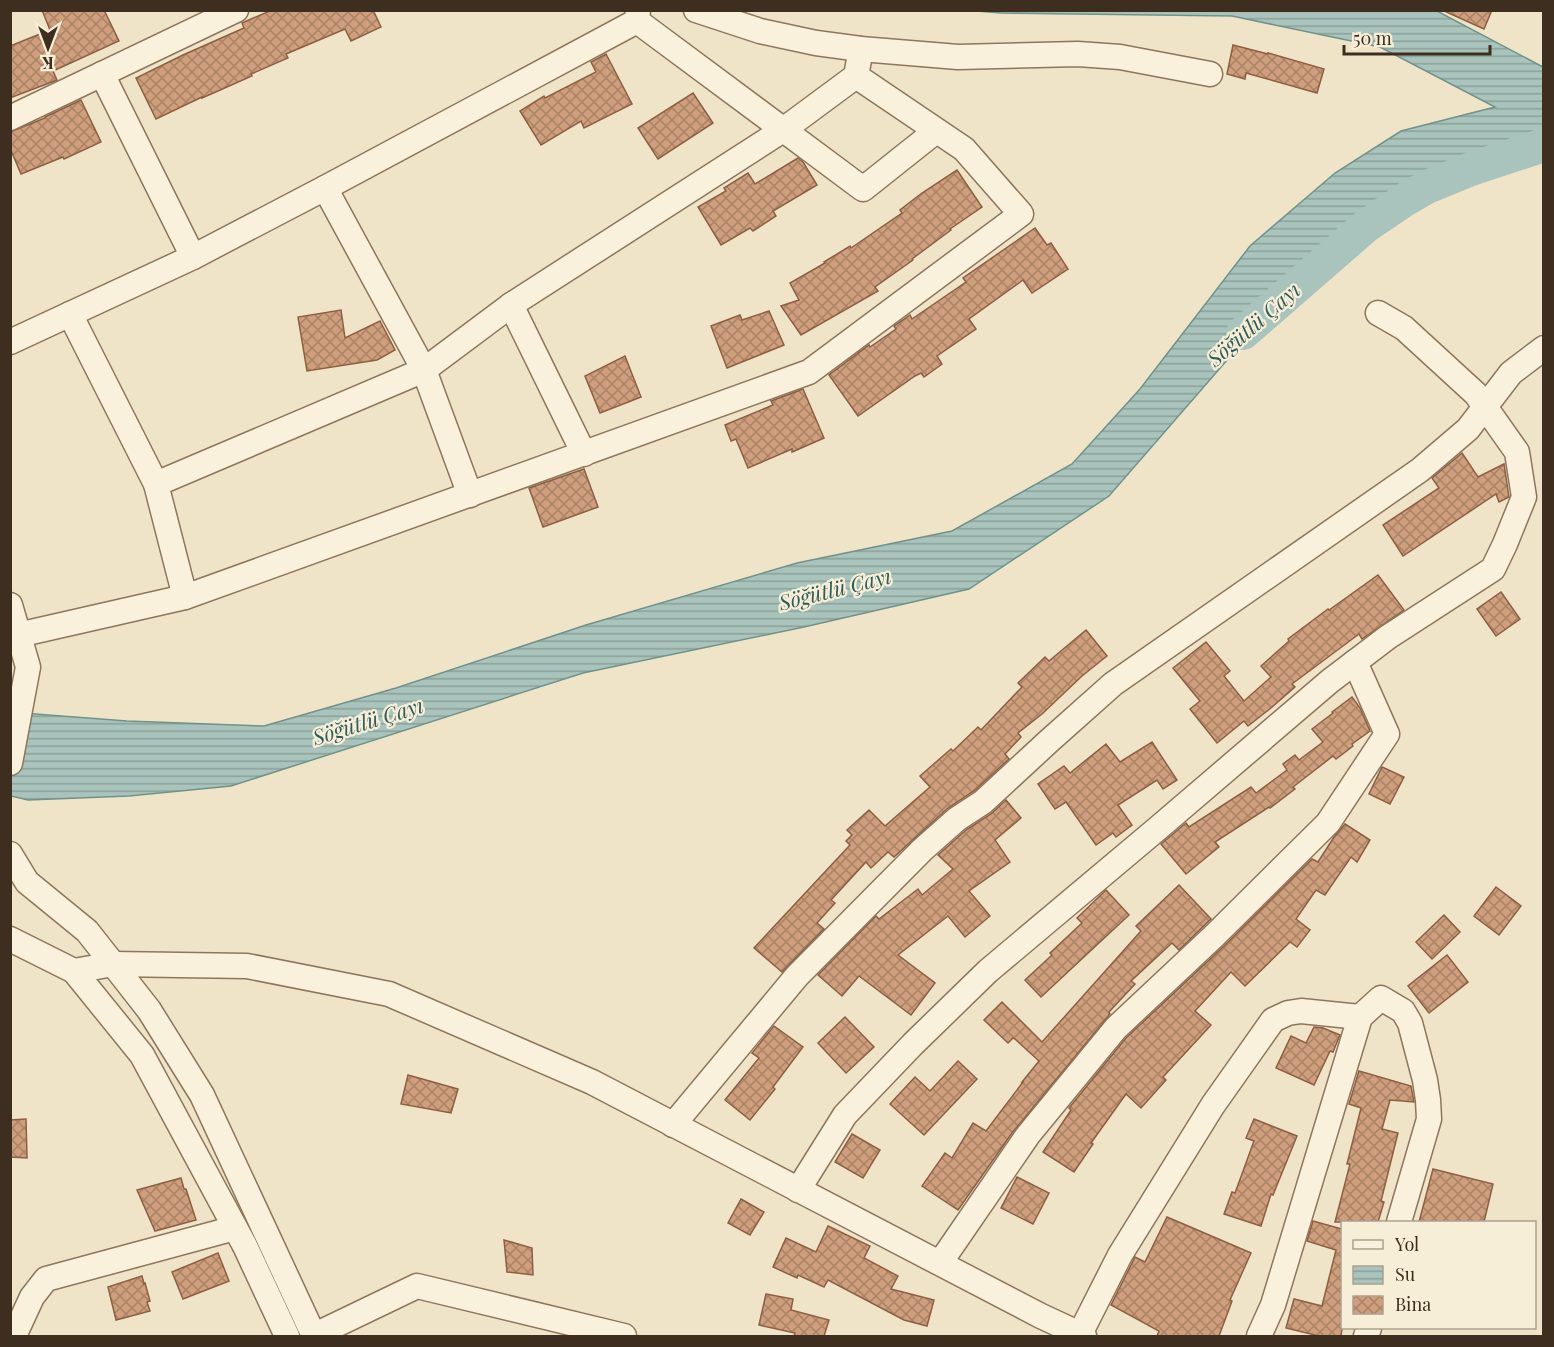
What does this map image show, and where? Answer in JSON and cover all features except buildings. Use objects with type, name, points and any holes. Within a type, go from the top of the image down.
[{"type":"street","points":[[10,118],[236,10]]},
{"type":"street","points":[[696,10],[760,31],[816,43],[861,49],[958,57],[1078,54],[1120,57],[1210,74]]},
{"type":"street","points":[[10,342],[193,257],[325,188],[637,16],[863,189],[936,130]]},
{"type":"street","points":[[156,484],[424,370],[511,305],[783,130],[856,76],[861,49]]},
{"type":"street","points":[[102,74],[193,257]]},
{"type":"street","points":[[18,635],[185,597],[809,372],[1021,214],[964,149],[856,76]]},
{"type":"street","points":[[325,188],[424,370],[470,495]]},
{"type":"street","points":[[511,305],[584,454]]},
{"type":"street","points":[[798,1190],[845,1115],[988,971],[1330,681],[1388,637],[1493,569],[1524,497],[1517,452],[1476,394],[1404,328],[1378,313]]},
{"type":"street","points":[[70,314],[156,484],[185,597]]},
{"type":"street","points":[[673,1125],[797,976],[922,849],[957,819],[983,802],[1113,684],[1420,470],[1468,429],[1511,373],[1544,348]]},
{"type":"street","points":[[10,605],[28,667],[10,763]]},
{"type":"street","points":[[940,1263],[1028,1134],[1116,1028],[1214,936],[1328,823],[1387,734],[1355,662]]},
{"type":"street","points":[[10,854],[27,882],[87,931],[149,1010],[202,1095],[314,1336],[417,1286],[624,1336]]},
{"type":"street","points":[[10,939],[74,971],[142,1055],[245,1246],[287,1336]]},
{"type":"street","points":[[74,971],[113,964],[247,966],[389,994],[592,1082],[940,1263],[1036,1326],[1082,1335],[1120,1255],[1213,1105],[1273,1020],[1288,1013],[1301,1011],[1360,1017]]},
{"type":"street","points":[[1259,1336],[1273,1305],[1360,1017],[1381,998],[1404,1011],[1410,1023],[1425,1080],[1429,1119],[1399,1221]]},
{"type":"street","points":[[14,1336],[32,1298],[46,1279],[235,1228]]},
{"type":"water","points":[[976,11],[1437,11],[1543,67],[1543,145],[1500,146],[1432,173],[1347,222],[1109,496],[969,589],[804,627],[583,673],[231,786],[129,796],[28,800],[11,796],[10,712],[127,721],[264,726],[396,688],[586,625],[797,563],[952,531],[1072,464],[1140,389],[1250,246],[1335,173],[1401,131],[1495,107],[1380,47],[1232,16]]},
{"type":"waterway","name":"Söğütlü Çayı","points":[[1243,333],[1366,226],[1406,199],[1427,187],[1471,169],[1544,145]]}]
